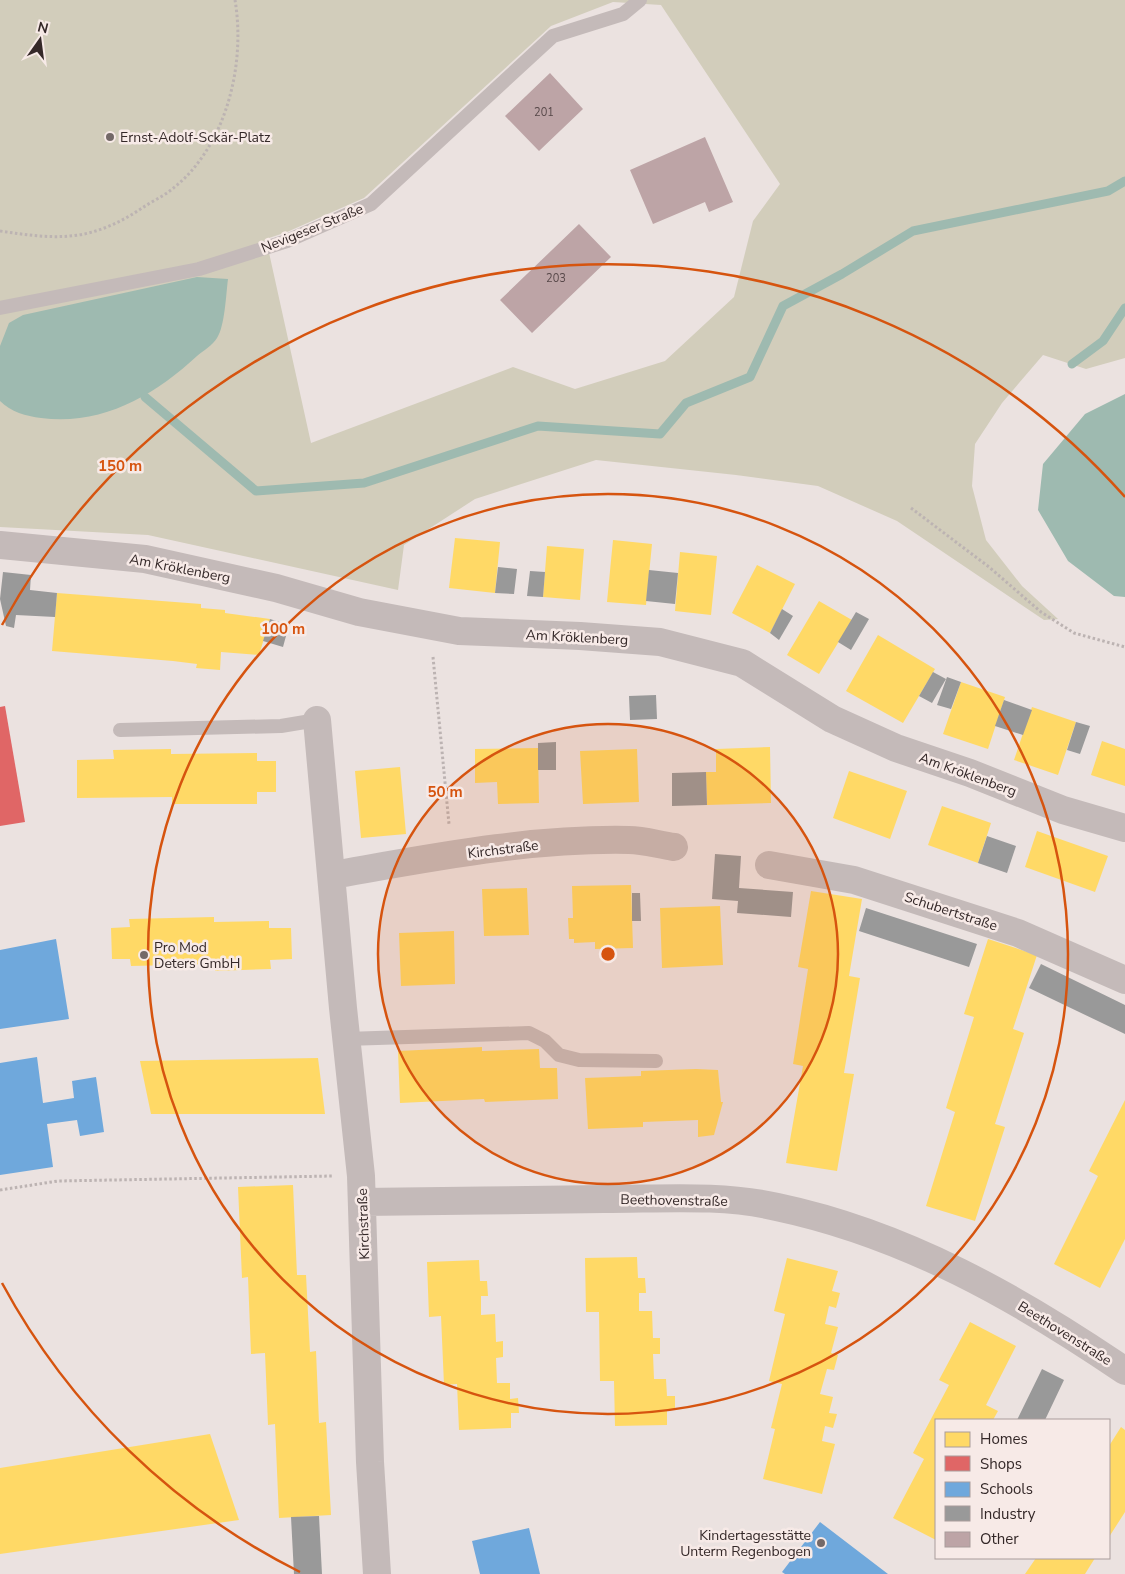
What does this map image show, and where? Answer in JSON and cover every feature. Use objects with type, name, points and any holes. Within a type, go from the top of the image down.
[{"type":"street","name":"Am Kröklenberg","points":[[0,545],[145,559],[276,588],[359,612],[459,631],[580,636],[660,642],[742,663],[832,719],[896,748],[970,773],[1063,810],[1125,828]]},
{"type":"street","name":"Kirchstraße","points":[[317,720],[346,1040],[362,1189],[370,1462],[377,1574]]},
{"type":"street","name":"Kirchstraße","points":[[332,874],[451,855],[560,842],[630,840],[674,847]]},
{"type":"street","name":"Schubertstraße","points":[[769,865],[854,880],[991,924],[1018,933],[1125,980]]},
{"type":"street","name":"Beethovenstraße","points":[[362,1189],[709,1198],[776,1206],[841,1222],[890,1240],[962,1271],[1041,1316],[1125,1371]]},
{"type":"lane","name":"Nevigeser Straße","points":[[0,308],[199,269],[287,241],[371,204],[552,36],[622,14],[640,0]]},
{"type":"lane","points":[[120,730],[281,726],[317,720]]},
{"type":"lane","points":[[346,1040],[529,1033],[545,1041],[559,1055],[579,1060],[656,1061]]},
{"type":"path","points":[[0,232],[46,238],[99,230],[127,218],[171,190],[199,159],[214,136],[227,108],[235,70],[238,21],[235,0]]},
{"type":"path","points":[[911,508],[989,566],[1041,612],[1074,633],[1125,647]]},
{"type":"path","points":[[426,624],[436,671],[451,855]]},
{"type":"path","points":[[0,1190],[58,1181],[362,1189]]},
{"type":"shaded area","points":[[0,0],[1125,0],[1125,358],[1086,369],[1043,355],[1002,403],[975,444],[972,486],[986,540],[1022,586],[1058,619],[1044,620],[897,521],[818,486],[596,460],[475,499],[404,545],[398,590],[148,535],[0,527]],"holes":[[[613,2],[661,5],[780,184],[753,221],[734,297],[665,361],[575,389],[513,367],[311,443],[266,239],[287,232],[364,198],[551,26]]]},
{"type":"shaded area","points":[[197,277],[228,279],[220,333],[208,348],[163,384],[125,405],[85,417],[63,419],[24,415],[14,411],[0,401],[0,346],[9,323],[23,315]]},
{"type":"shaded area","points":[[1125,394],[1125,597],[1114,596],[1068,561],[1038,510],[1043,464],[1085,414]]},
{"type":"building: Homes","points":[[455,538],[500,542],[495,593],[449,588]]},
{"type":"building: Homes","points":[[613,540],[652,544],[646,605],[607,602]]},
{"type":"building: Homes","points":[[547,546],[584,549],[580,600],[543,597]]},
{"type":"building: Homes","points":[[680,552],[717,556],[711,615],[675,611]]},
{"type":"building: Homes","points":[[757,565],[795,584],[770,633],[732,613]]},
{"type":"building: Homes","points":[[57,593],[201,604],[201,608],[225,610],[225,613],[270,619],[259,655],[221,652],[220,670],[196,668],[197,664],[173,661],[52,651]]},
{"type":"building: Homes","points":[[819,601],[852,620],[819,674],[787,655]]},
{"type":"building: Homes","points":[[878,635],[935,669],[903,723],[846,691]]},
{"type":"building: Homes","points":[[961,682],[1005,697],[988,749],[943,734]]},
{"type":"building: Homes","points":[[1032,707],[1076,722],[1058,775],[1014,760]]},
{"type":"building: Homes","points":[[1102,741],[1125,749],[1125,786],[1091,775]]},
{"type":"building: Homes","points":[[770,747],[771,803],[707,805],[706,772],[716,772],[716,749]]},
{"type":"building: Homes","points":[[538,748],[539,803],[498,804],[497,782],[475,783],[475,749]]},
{"type":"building: Homes","points":[[171,749],[171,754],[257,753],[257,761],[276,761],[276,792],[257,792],[257,804],[172,804],[172,797],[77,798],[77,760],[114,759],[113,750]]},
{"type":"building: Homes","points":[[637,749],[639,802],[583,804],[580,751]]},
{"type":"building: Homes","points":[[400,767],[406,834],[361,838],[355,771]]},
{"type":"building: Homes","points":[[849,771],[907,791],[890,839],[833,818]]},
{"type":"building: Homes","points":[[942,806],[991,823],[978,863],[928,845]]},
{"type":"building: Homes","points":[[1037,831],[1108,856],[1095,892],[1025,867]]},
{"type":"building: Homes","points":[[631,885],[633,948],[595,949],[595,942],[574,943],[574,939],[569,939],[568,918],[573,918],[572,886]]},
{"type":"building: Homes","points":[[527,888],[529,935],[484,936],[482,889]]},
{"type":"building: Homes","points":[[811,891],[862,899],[849,976],[860,978],[844,1073],[854,1074],[837,1171],[786,1163],[803,1066],[793,1064],[808,969],[798,967]]},
{"type":"building: Homes","points":[[720,906],[723,965],[662,968],[660,908]]},
{"type":"building: Homes","points":[[214,917],[214,922],[269,921],[269,928],[291,928],[292,959],[270,960],[271,969],[215,971],[215,964],[131,966],[130,959],[112,959],[111,928],[130,927],[129,919]]},
{"type":"building: Homes","points":[[454,931],[455,984],[401,986],[399,933]]},
{"type":"building: Homes","points":[[988,939],[1037,955],[1013,1029],[1024,1033],[995,1124],[1005,1127],[975,1221],[926,1206],[955,1112],[946,1108],[974,1017],[964,1014]]},
{"type":"building: Homes","points":[[482,1047],[482,1051],[539,1049],[540,1068],[557,1068],[558,1099],[485,1102],[484,1099],[400,1103],[398,1051]]},
{"type":"building: Homes","points":[[318,1058],[325,1114],[151,1114],[140,1061]]},
{"type":"building: Homes","points":[[718,1070],[721,1102],[723,1102],[714,1135],[698,1137],[698,1120],[643,1122],[643,1127],[588,1129],[585,1078],[641,1076],[641,1071]]},
{"type":"building: Homes","points":[[1125,1100],[1125,1239],[1100,1288],[1054,1264],[1098,1176],[1089,1171]]},
{"type":"building: Homes","points":[[293,1185],[297,1275],[306,1275],[310,1352],[316,1351],[319,1423],[326,1422],[331,1515],[279,1518],[275,1424],[268,1425],[265,1353],[251,1354],[248,1277],[242,1278],[238,1187]]},
{"type":"building: Homes","points":[[637,1257],[638,1278],[645,1278],[646,1293],[639,1293],[639,1311],[652,1311],[653,1338],[660,1338],[660,1354],[653,1354],[654,1379],[666,1379],[667,1396],[675,1396],[675,1410],[667,1410],[667,1425],[615,1426],[614,1381],[600,1381],[599,1312],[586,1312],[585,1258]]},
{"type":"building: Homes","points":[[787,1258],[838,1271],[832,1291],[840,1293],[836,1308],[829,1306],[825,1324],[838,1327],[831,1353],[838,1355],[834,1370],[827,1369],[820,1394],[833,1397],[829,1413],[837,1414],[833,1428],[825,1426],[822,1441],[835,1444],[822,1494],[763,1479],[775,1429],[771,1428],[782,1384],[769,1381],[785,1314],[774,1311]]},
{"type":"building: Homes","points":[[479,1260],[480,1281],[487,1281],[488,1296],[481,1296],[481,1315],[495,1314],[496,1342],[503,1341],[503,1357],[496,1358],[497,1383],[510,1383],[510,1399],[518,1398],[519,1413],[511,1413],[511,1428],[459,1430],[457,1384],[444,1385],[441,1316],[429,1317],[427,1262]]},
{"type":"building: Homes","points":[[970,1322],[1016,1346],[986,1405],[998,1411],[994,1419],[935,1419],[935,1539],[893,1518],[924,1459],[913,1453],[949,1385],[939,1380]]},
{"type":"building: Homes","points":[[1121,1427],[1125,1430],[1125,1512],[1110,1535],[1110,1444]]},
{"type":"building: Homes","points":[[210,1434],[239,1520],[0,1554],[0,1468]]},
{"type":"building: Homes","points":[[1035,1559],[1094,1559],[1085,1574],[1025,1574]]},
{"type":"building: Shops","points":[[5,706],[25,822],[0,826],[0,707]]},
{"type":"building: Schools","points":[[56,939],[69,1019],[0,1029],[0,950]]},
{"type":"building: Schools","points":[[37,1057],[43,1103],[74,1098],[72,1081],[96,1077],[104,1132],[80,1136],[77,1120],[47,1124],[53,1167],[0,1175],[0,1063]]},
{"type":"building: Schools","points":[[820,1522],[888,1574],[785,1574],[782,1572]]},
{"type":"building: Schools","points":[[529,1528],[540,1574],[480,1574],[472,1541]]},
{"type":"building: Industry","points":[[498,567],[517,569],[514,594],[495,593]]},
{"type":"building: Industry","points":[[649,570],[678,573],[675,604],[646,601]]},
{"type":"building: Industry","points":[[530,571],[545,572],[543,597],[527,596]]},
{"type":"building: Industry","points":[[3,572],[31,575],[30,590],[57,593],[55,617],[16,615],[14,628],[6,626],[0,599]]},
{"type":"building: Industry","points":[[782,609],[793,616],[779,640],[770,633]]},
{"type":"building: Industry","points":[[856,612],[869,619],[851,650],[838,642]]},
{"type":"building: Industry","points":[[270,619],[289,625],[283,647],[263,641]]},
{"type":"building: Industry","points":[[933,672],[946,679],[932,703],[919,696]]},
{"type":"building: Industry","points":[[947,677],[961,682],[951,709],[937,705]]},
{"type":"building: Industry","points":[[656,695],[657,719],[630,720],[629,696]]},
{"type":"building: Industry","points":[[1004,700],[1032,710],[1023,735],[995,726]]},
{"type":"building: Industry","points":[[1076,722],[1090,726],[1080,754],[1067,750]]},
{"type":"building: Industry","points":[[556,742],[556,770],[538,770],[538,743]]},
{"type":"building: Industry","points":[[706,772],[707,805],[672,806],[672,773]]},
{"type":"building: Industry","points":[[987,836],[1016,846],[1007,873],[978,863]]},
{"type":"building: Industry","points":[[715,854],[741,856],[739,888],[793,892],[791,917],[737,913],[738,901],[712,899]]},
{"type":"building: Industry","points":[[632,893],[640,893],[641,921],[632,921]]},
{"type":"building: Industry","points":[[866,908],[977,944],[969,967],[859,931]]},
{"type":"building: Industry","points":[[1041,964],[1125,1005],[1125,1034],[1029,988]]},
{"type":"building: Industry","points":[[1042,1369],[1064,1380],[1045,1419],[1017,1419]]},
{"type":"building: Industry","points":[[319,1516],[322,1574],[294,1574],[291,1517]]},
{"type":"building: Other","points":[[550,73],[583,109],[539,151],[505,116]]},
{"type":"building: Other","points":[[705,137],[733,202],[709,212],[705,202],[653,224],[630,170]]},
{"type":"building: Other","points":[[579,224],[611,257],[532,333],[500,300]]},
{"type":"waterway","points":[[145,397],[256,491],[364,483],[538,426],[660,434],[686,403],[750,377],[783,306],[842,274],[913,231],[1108,191],[1125,181]]},
{"type":"waterway","points":[[1072,364],[1103,341],[1125,308]]},
{"type":"place","name":"Ernst-Adolf-Sckär-Platz","points":[[110,137]]},
{"type":"place","name":"Pro Mod Deters GmbH","points":[[144,955]]},
{"type":"place","name":"Kindertagesstätte Unterm Regenbogen","points":[[821,1543]]}]
